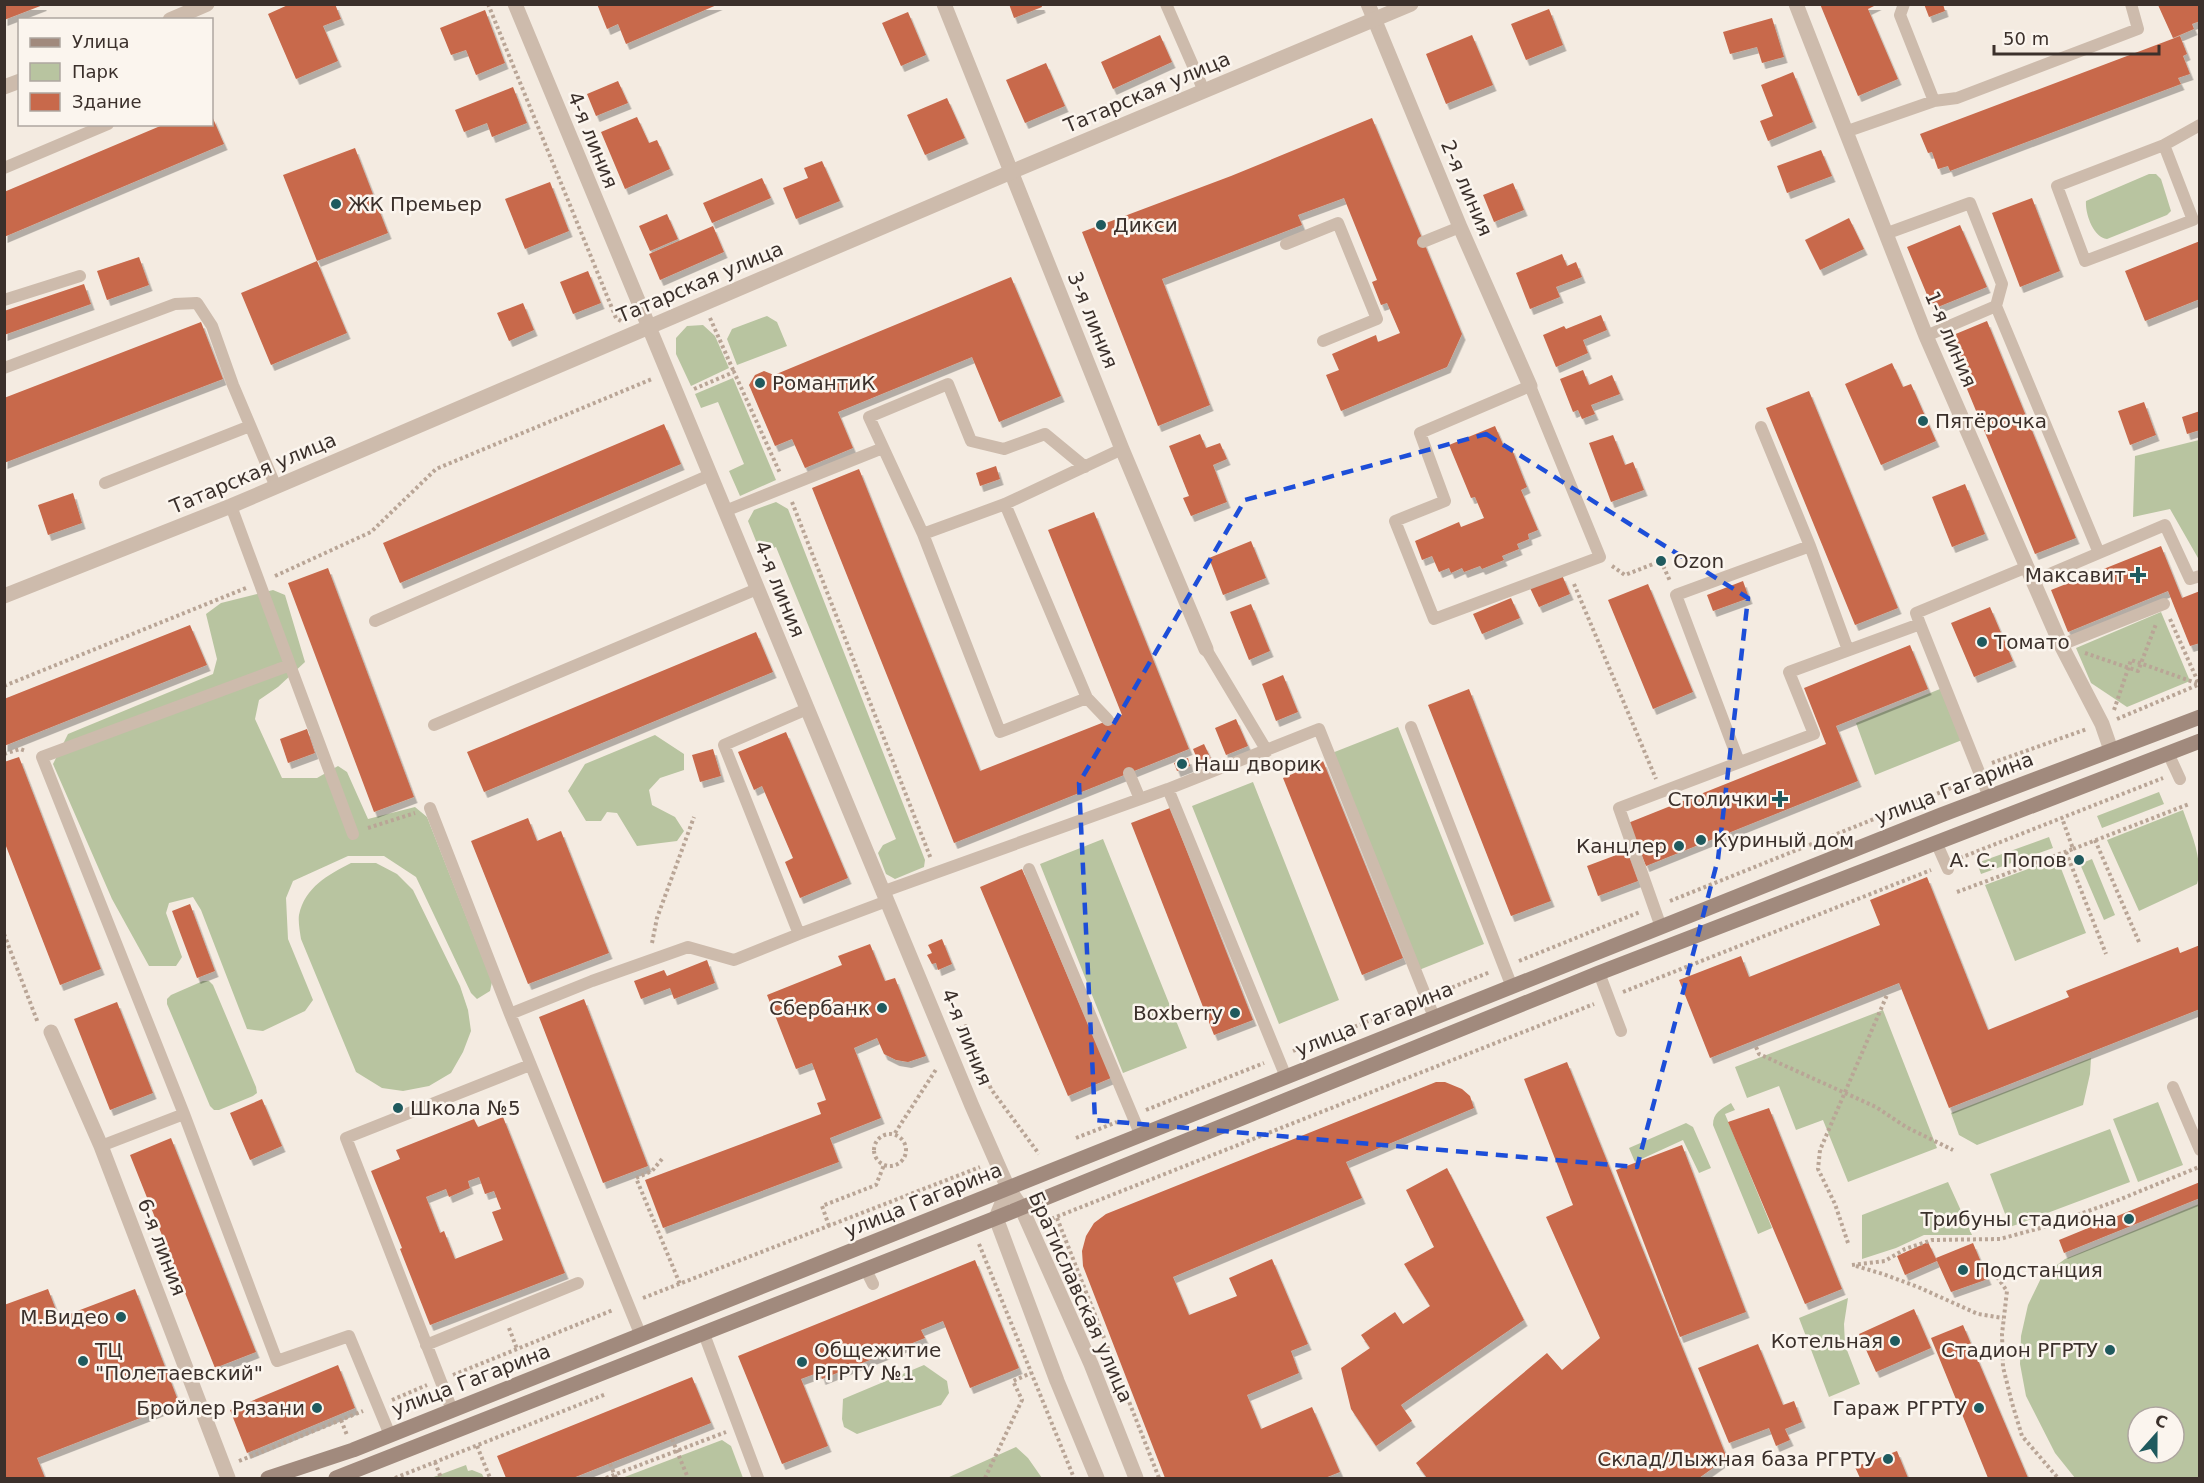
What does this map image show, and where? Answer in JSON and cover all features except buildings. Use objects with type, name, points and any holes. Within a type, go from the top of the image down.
[{"type":"main road","name":"улица Гагарина","points":[[268,1479],[353,1450],[1434,1017],[1989,797],[2199,717]]},
{"type":"main road","name":"улица Гагарина","points":[[337,1478],[996,1218],[1599,973],[2199,741]]},
{"type":"street","points":[[191,16],[207,4]]},
{"type":"street","name":"4-я линия","points":[[515,4],[1008,1188]]},
{"type":"street","name":"3-я линия","points":[[944,4],[1122,448],[1206,649]]},
{"type":"street","name":"2-я линия","points":[[1368,4],[1460,227],[1530,386]]},
{"type":"street","name":"Татарская улица","points":[[4,596],[231,506],[1011,172],[1411,4]]},
{"type":"street","name":"1-я линия","points":[[1796,4],[1926,336],[2061,645],[2102,724],[2111,750]]},
{"type":"street","points":[[1591,955],[1599,973]]},
{"type":"street","name":"6-я линия","points":[[51,1032],[101,1146],[225,1473]]},
{"type":"street","name":"Братиславская улица","points":[[1008,1188],[1021,1207],[1091,1364],[1136,1479]]},
{"type":"street","name":"Братиславская улица","points":[[996,1218],[1008,1188]]},
{"type":"street","points":[[996,1218],[1057,1381],[1097,1479]]},
{"type":"lane","points":[[1166,4],[1204,91]]},
{"type":"lane","points":[[1904,4],[1900,15],[1934,101]]},
{"type":"lane","points":[[1845,132],[1934,101],[1957,98],[2138,29],[2131,4]]},
{"type":"lane","points":[[2164,145],[2193,219],[2085,261],[2057,186],[2164,145],[2199,125]]},
{"type":"lane","points":[[4,168],[103,126]]},
{"type":"lane","points":[[1885,234],[1970,203],[2002,284],[1996,306],[2099,553]]},
{"type":"lane","points":[[1286,244],[1338,223],[1377,319],[1323,341]]},
{"type":"lane","points":[[1424,242],[1460,227]]},
{"type":"lane","points":[[1357,270],[1370,264]]},
{"type":"lane","points":[[4,300],[80,276]]},
{"type":"lane","points":[[4,368],[175,304],[197,303],[212,326],[276,487]]},
{"type":"lane","points":[[1926,336],[1996,306]]},
{"type":"lane","points":[[1084,467],[1045,434],[1004,449],[971,441],[948,384],[869,417],[923,534],[1000,732],[1087,698]]},
{"type":"lane","points":[[1530,386],[1600,557],[1434,620],[1395,521],[1445,501],[1420,433],[1530,386]]},
{"type":"lane","points":[[105,483],[250,426]]},
{"type":"lane","points":[[1761,427],[1810,546],[1848,650]]},
{"type":"lane","points":[[725,511],[883,448]]},
{"type":"lane","points":[[923,534],[1005,504],[1122,448]]},
{"type":"lane","points":[[375,621],[710,475]]},
{"type":"lane","points":[[1005,504],[1087,698],[1108,720]]},
{"type":"lane","points":[[231,506],[353,834]]},
{"type":"lane","points":[[2033,581],[2165,525],[2190,579],[2199,576]]},
{"type":"lane","points":[[1739,762],[1676,595],[1810,546]]},
{"type":"lane","points":[[1989,797],[1916,613],[2027,567]]},
{"type":"lane","points":[[434,725],[757,589]]},
{"type":"lane","points":[[2061,645],[2164,604]]},
{"type":"lane","points":[[1661,927],[1618,808],[1814,734],[1789,672],[1920,624]]},
{"type":"lane","points":[[1206,649],[1267,751]]},
{"type":"lane","points":[[290,665],[42,757],[184,1114],[277,1361],[349,1336],[390,1435]]},
{"type":"lane","points":[[799,934],[724,745],[807,709]]},
{"type":"lane","points":[[1411,727],[1512,987]]},
{"type":"lane","points":[[510,1014],[688,947],[734,960],[799,934],[937,872],[1168,789],[1319,729],[1434,1017]]},
{"type":"lane","points":[[2168,753],[2180,779]]},
{"type":"lane","points":[[1130,773],[1140,799]]},
{"type":"lane","points":[[1168,789],[1286,1077]]},
{"type":"lane","points":[[430,807],[530,1065],[641,1336]]},
{"type":"lane","points":[[1936,842],[1948,869]]},
{"type":"lane","points":[[1029,869],[1141,1136]]},
{"type":"lane","points":[[1599,973],[1621,1031]]},
{"type":"lane","points":[[452,1410],[346,1138],[530,1065]]},
{"type":"lane","points":[[2173,1087],[2199,1150]]},
{"type":"lane","points":[[101,1146],[184,1114]]},
{"type":"lane","points":[[866,1270],[873,1284]]},
{"type":"lane","points":[[426,1345],[578,1283]]},
{"type":"lane","points":[[704,1334],[758,1479]]},
{"type":"path","points":[[704,304],[786,487],[937,872]]},
{"type":"path","points":[[677,397],[735,372]]},
{"type":"path","points":[[4,686],[259,583],[371,532],[436,469],[656,378]]},
{"type":"path","points":[[1600,557],[1625,575],[1661,561],[1676,595]]},
{"type":"path","points":[[1568,569],[1661,792]]},
{"type":"path","points":[[2061,645],[2138,671],[2164,604]]},
{"type":"path","points":[[2113,711],[2131,660],[2199,684],[2164,604]]},
{"type":"path","points":[[4,754],[20,749],[42,757]]},
{"type":"path","points":[[1957,892],[2190,804]]},
{"type":"path","points":[[353,834],[430,807]]},
{"type":"path","points":[[648,961],[657,918],[694,817]]},
{"type":"path","points":[[2062,818],[2073,849]]},
{"type":"path","points":[[2095,840],[2139,942]]},
{"type":"path","points":[[2066,852],[2106,954]]},
{"type":"path","points":[[4,934],[36,1022],[51,1032]]},
{"type":"path","points":[[1848,1243],[1835,1204],[1818,1169],[1820,1150],[1887,994]]},
{"type":"path","points":[[944,1035],[966,1026],[991,1089],[1039,1154]]},
{"type":"path","points":[[1756,1047],[1759,1054],[1845,1091],[1953,1150]]},
{"type":"path","points":[[896,1134],[942,1059]]},
{"type":"path","points":[[882,1134],[896,1134],[905,1142],[906,1155],[897,1165],[884,1165],[874,1157],[874,1144],[882,1134]]},
{"type":"path","points":[[662,1159],[652,1172],[636,1178],[680,1284]]},
{"type":"path","points":[[225,1473],[379,1405],[627,1304],[996,1161]]},
{"type":"path","points":[[829,1226],[822,1206],[876,1185],[884,1165]]},
{"type":"path","points":[[2003,1318],[1978,1314],[1909,1283],[1852,1265],[1885,1261],[1905,1249],[1932,1240],[2000,1239],[2044,1227],[2199,1167]]},
{"type":"path","points":[[1057,1218],[1159,1479]]},
{"type":"path","points":[[979,1243],[1074,1479]]},
{"type":"path","points":[[1990,1267],[2007,1291],[2001,1334],[2003,1367],[2022,1436],[2058,1479]]},
{"type":"path","points":[[985,1479],[1022,1400],[1013,1381],[1031,1373]]},
{"type":"path","points":[[606,1479],[739,1427]]},
{"type":"path","points":[[672,1439],[688,1479]]},
{"type":"path","points":[[477,1446],[490,1479]]},
{"type":"path","points":[[435,1462],[441,1479]]},
{"type":"path","points":[[610,1464],[615,1477]]},
{"type":"highlighted area","points":[[1486,434],[1748,598],[1718,859],[1637,1167],[1095,1120],[1079,783],[1245,500]]},
{"type":"green space","points":[[2149,174],[2156,174],[2161,179],[2171,211],[2167,215],[2107,239],[2098,234],[2089,218],[2086,201]]},
{"type":"green space","points":[[767,316],[777,322],[787,346],[737,365],[727,339],[732,329]]},
{"type":"green space","points":[[703,325],[715,336],[729,368],[691,386],[676,354],[676,338],[687,326]]},
{"type":"green space","points":[[733,378],[776,480],[740,496],[729,471],[744,464],[718,402],[701,408],[695,394]]},
{"type":"green space","points":[[2199,440],[2200,557],[2198,558],[2170,509],[2133,517],[2135,456]]},
{"type":"green space","points":[[776,502],[788,509],[925,860],[924,867],[895,879],[886,874],[878,853],[883,845],[896,839],[776,547],[766,551],[758,546],[748,521],[754,510]]},
{"type":"green space","points":[[273,590],[285,595],[305,662],[278,687],[259,700],[255,719],[282,778],[317,778],[338,766],[347,772],[368,819],[415,807],[427,817],[492,982],[490,991],[477,999],[471,993],[416,877],[384,856],[348,856],[293,881],[286,898],[288,939],[313,1000],[305,1011],[263,1031],[247,1029],[201,910],[193,897],[169,903],[166,913],[182,957],[176,966],[149,966],[112,899],[53,764],[68,734],[213,674],[217,659],[206,614],[221,603]]},
{"type":"green space","points":[[2161,612],[2190,681],[2127,707],[2091,683],[2076,648]]},
{"type":"green space","points":[[1940,689],[1962,740],[1875,775],[1856,723]]},
{"type":"green space","points":[[1398,727],[1484,944],[1419,970],[1332,753]]},
{"type":"green space","points":[[655,735],[684,754],[684,770],[660,778],[649,790],[652,805],[675,817],[684,831],[677,841],[637,846],[617,813],[607,812],[601,821],[586,821],[568,791],[585,764]]},
{"type":"green space","points":[[1253,782],[1339,1000],[1279,1024],[1192,806]]},
{"type":"green space","points":[[2159,792],[2164,804],[2102,828],[2097,816]]},
{"type":"green space","points":[[2183,810],[2198,857],[2197,884],[2139,911],[2107,840]]},
{"type":"green space","points":[[2049,837],[2053,848],[1981,874],[1977,863]]},
{"type":"green space","points":[[1103,839],[1187,1048],[1123,1073],[1040,864]]},
{"type":"green space","points":[[2057,858],[2086,933],[2015,961],[1985,885]]},
{"type":"green space","points":[[2092,859],[2115,915],[2104,920],[2080,864]]},
{"type":"green space","points":[[351,863],[376,863],[397,874],[413,890],[460,986],[468,1010],[471,1031],[463,1052],[451,1073],[429,1086],[403,1091],[382,1088],[356,1072],[301,939],[299,915],[306,897],[326,877]]},
{"type":"green space","points":[[203,981],[209,981],[213,985],[257,1093],[219,1110],[214,1110],[210,1106],[167,1004],[167,999],[171,995]]},
{"type":"green space","points":[[1883,1010],[1937,1148],[1848,1182],[1823,1120],[1796,1130],[1779,1086],[1747,1098],[1735,1067]]},
{"type":"green space","points":[[2091,1058],[2083,1105],[1977,1145],[1959,1135],[1951,1113]]},
{"type":"green space","points":[[2158,1102],[2183,1165],[2138,1182],[2113,1119]]},
{"type":"green space","points":[[1731,1103],[1735,1110],[1725,1114],[1772,1228],[1758,1234],[1713,1125],[1716,1114]]},
{"type":"green space","points":[[1686,1123],[1693,1127],[1711,1168],[1699,1173],[1683,1140],[1635,1162],[1629,1148]]},
{"type":"green space","points":[[2110,1129],[2130,1182],[2010,1227],[1990,1174]]},
{"type":"green space","points":[[1948,1182],[1972,1235],[1924,1235],[1896,1248],[1862,1259],[1862,1215]]},
{"type":"green space","name":"Стадион РГРТУ","points":[[2199,1204],[2199,1478],[2075,1478],[2055,1453],[2026,1396],[2020,1364],[2021,1336],[2028,1305],[2042,1276],[2065,1259]]},
{"type":"green space","points":[[1848,1298],[1844,1324],[1845,1345],[1860,1384],[1829,1397],[1799,1318]]},
{"type":"green space","points":[[924,1365],[947,1381],[949,1393],[941,1405],[857,1434],[844,1427],[843,1399]]},
{"type":"green space","points":[[722,1440],[731,1446],[743,1478],[622,1478]]},
{"type":"green space","points":[[1016,1447],[1028,1458],[1042,1478],[947,1478]]},
{"type":"green space","points":[[466,1465],[468,1471],[472,1470],[482,1474],[484,1478],[431,1478]]},
{"type":"place","name":"ЖК Премьер","points":[[336,204]]},
{"type":"place","name":"Дикси","points":[[1101,225]]},
{"type":"place","name":"РомантиК","points":[[760,383]]},
{"type":"place","name":"Пятёрочка","points":[[1923,421]]},
{"type":"place","name":"Ozon","points":[[1661,561]]},
{"type":"place","name":"Максавит","points":[[2138,575]]},
{"type":"place","name":"Томато","points":[[1982,642]]},
{"type":"place","name":"Наш дворик","points":[[1182,764]]},
{"type":"place","name":"Столички","points":[[1780,799]]},
{"type":"place","name":"Куриный дом","points":[[1701,840]]},
{"type":"place","name":"Канцлер","points":[[1679,846]]},
{"type":"place","name":"А. С. Попов","points":[[2079,860]]},
{"type":"place","name":"Сбербанк","points":[[882,1008]]},
{"type":"place","name":"Boxberry","points":[[1235,1013]]},
{"type":"place","name":"Школа №5","points":[[398,1108]]},
{"type":"place","name":"Трибуны стадиона","points":[[2129,1219]]},
{"type":"place","name":"Подстанция","points":[[1963,1270]]},
{"type":"place","name":"М.Видео","points":[[121,1317]]},
{"type":"place","name":"Котельная","points":[[1895,1341]]},
{"type":"place","name":"Стадион РГРТУ","points":[[2110,1350]]},
{"type":"place","name":"ТЦ \"Полетаевский\"","points":[[83,1361]]},
{"type":"place","name":"Общежитие РГРТУ №1","points":[[802,1362]]},
{"type":"place","name":"Бройлер Рязани","points":[[317,1408]]},
{"type":"place","name":"Гараж РГРТУ","points":[[1979,1408]]},
{"type":"place","name":"Склад/Лыжная база РГРТУ","points":[[1888,1459]]}]
